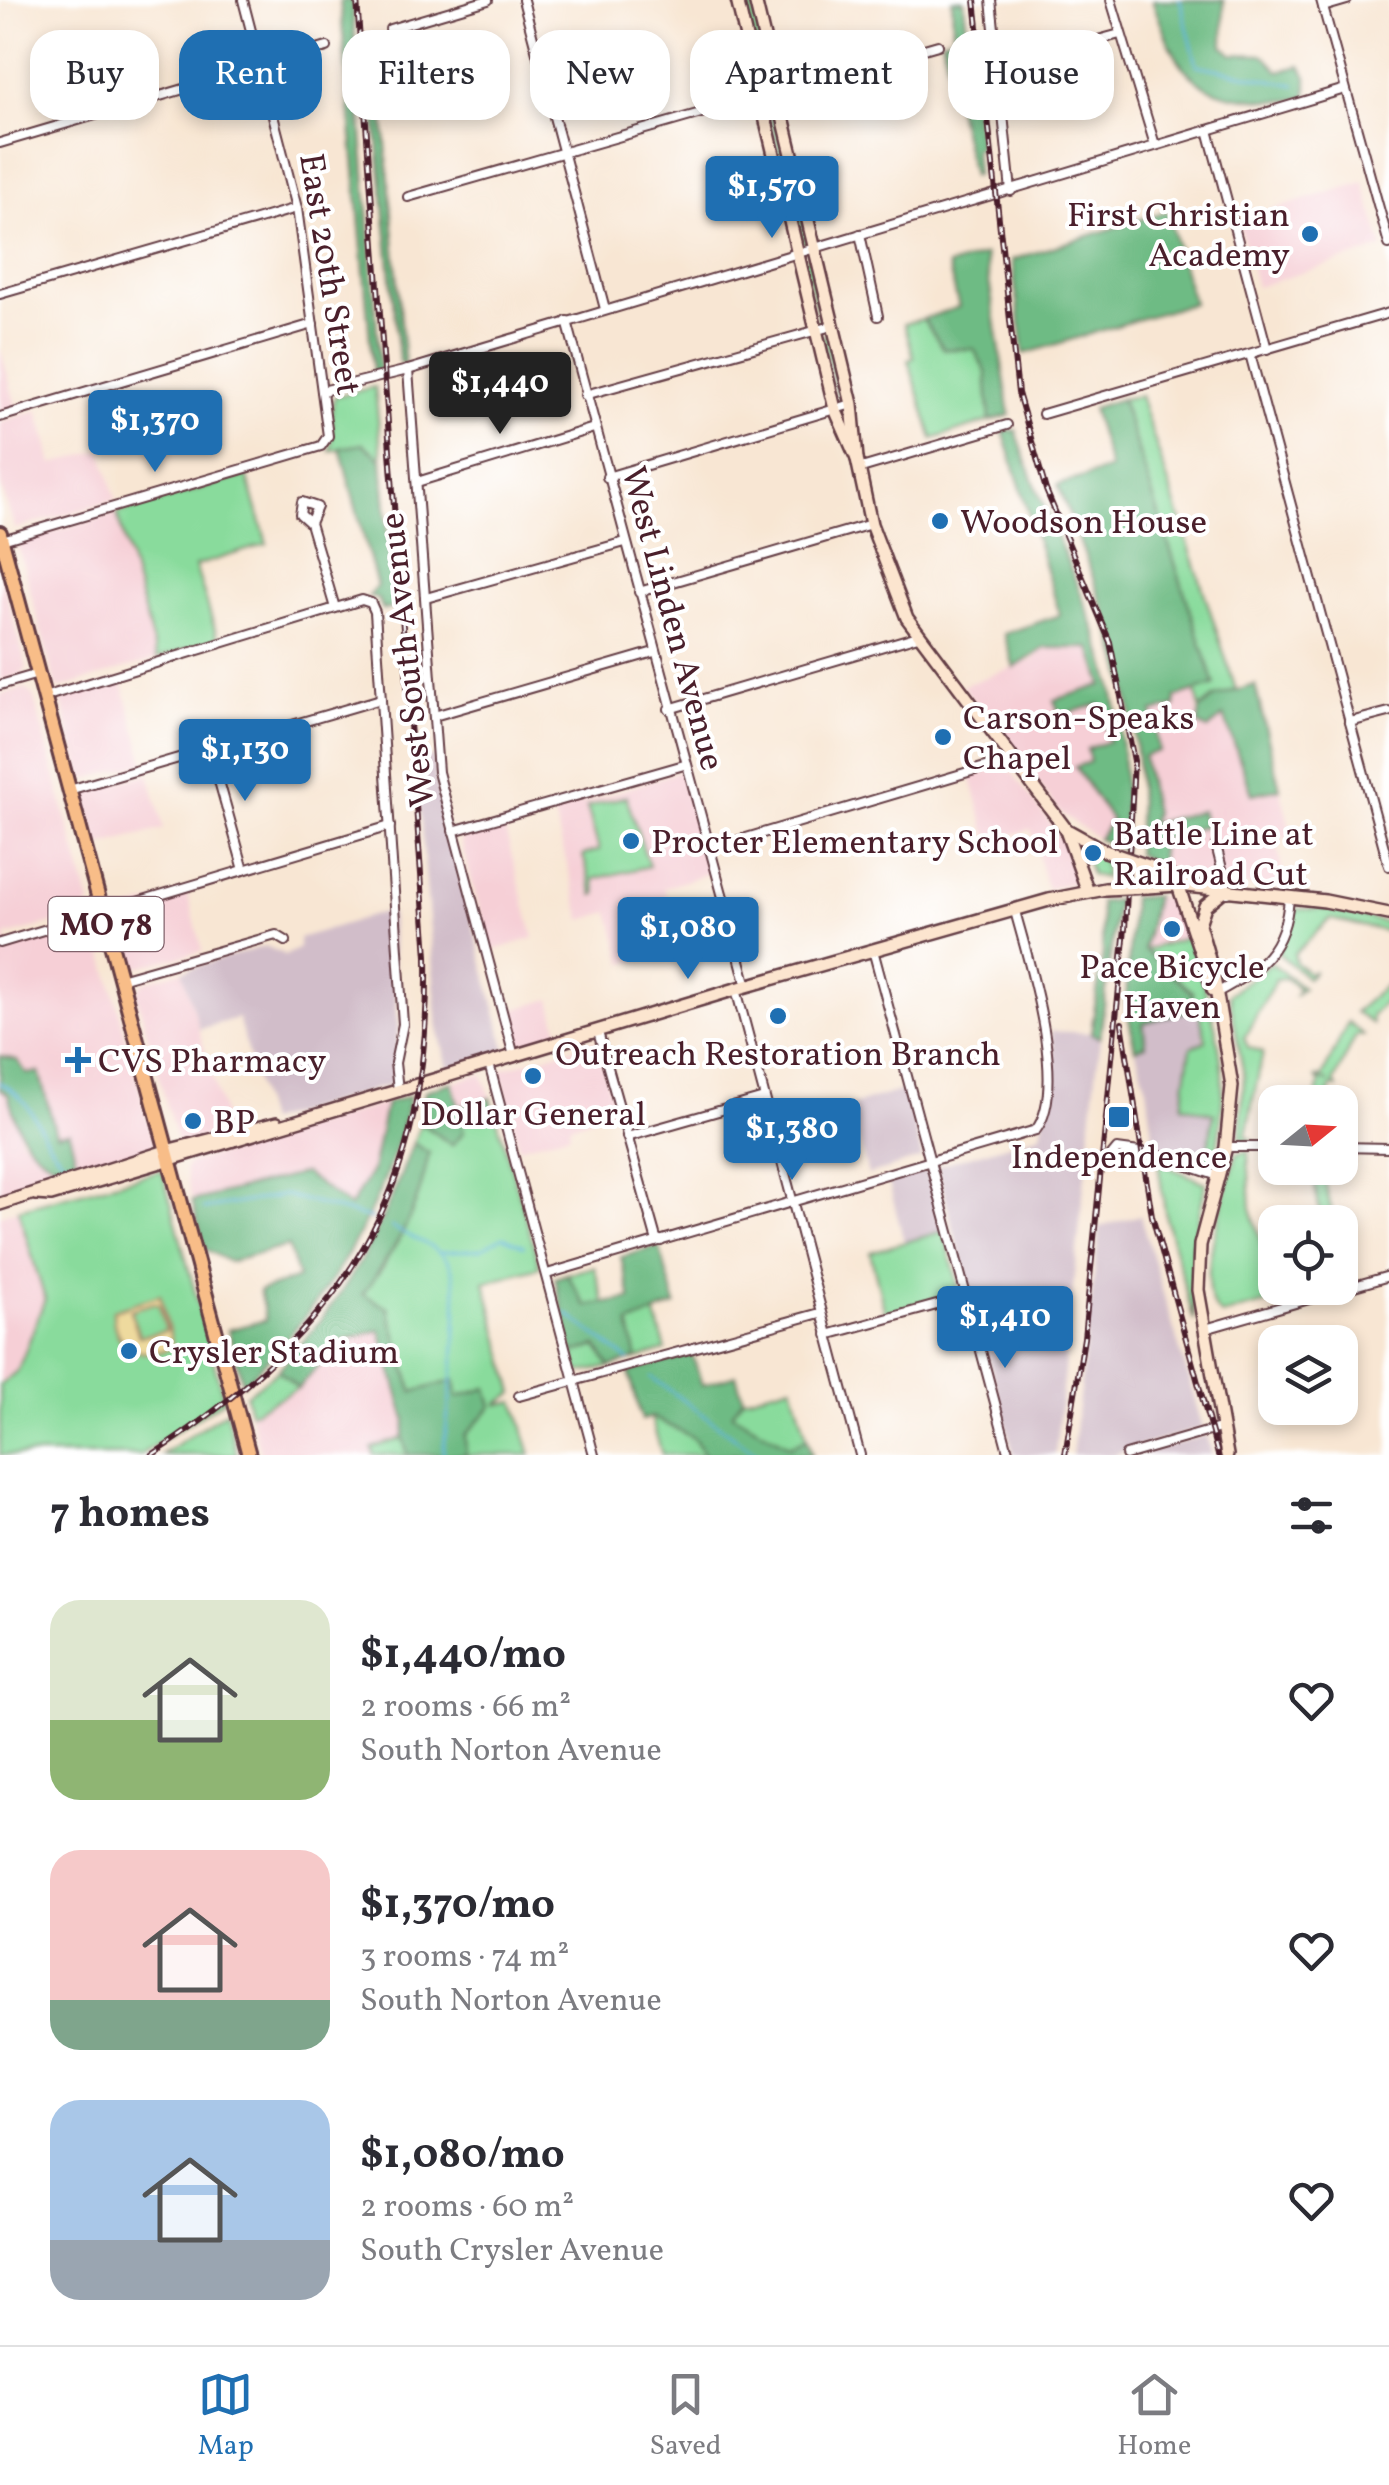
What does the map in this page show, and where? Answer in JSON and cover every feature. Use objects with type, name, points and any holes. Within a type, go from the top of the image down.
[{"type":"main road","name":"MO 78","points":[[1,536],[248,1455]]},
{"type":"street","name":"East 20th Street","points":[[244,0],[252,30]]},
{"type":"street","points":[[390,29],[488,0]]},
{"type":"street","points":[[523,0],[605,309]]},
{"type":"street","points":[[736,0],[743,30]]},
{"type":"street","points":[[754,0],[761,30]]},
{"type":"street","points":[[991,0],[994,30]]},
{"type":"street","points":[[1111,0],[1155,145]]},
{"type":"street","points":[[1347,0],[1322,4],[1389,244]]},
{"type":"street","points":[[1114,36],[1120,34]]},
{"type":"street","points":[[928,49],[938,46]]},
{"type":"street","points":[[322,48],[327,47]]},
{"type":"street","points":[[0,142],[179,90]]},
{"type":"street","points":[[322,392],[408,370],[1345,90]]},
{"type":"street","points":[[408,197],[690,114]]},
{"type":"street","name":"East 20th Street","points":[[1,536],[325,442],[314,324],[297,208],[275,120]]},
{"type":"street","points":[[764,120],[834,409],[858,464]]},
{"type":"street","points":[[783,120],[852,404],[858,464],[871,524],[889,578],[918,636],[1065,828],[1088,892]]},
{"type":"street","points":[[1004,120],[1011,191]]},
{"type":"street","points":[[1208,130],[1267,349]]},
{"type":"street","points":[[0,294],[297,208]]},
{"type":"street","points":[[860,234],[878,316]]},
{"type":"street","points":[[1043,414],[1389,314]]},
{"type":"street","name":"West Linden Avenue","points":[[567,321],[709,849],[764,1098],[860,1455]]},
{"type":"street","points":[[0,416],[314,324]]},
{"type":"street","points":[[584,395],[832,326]]},
{"type":"street","points":[[1250,354],[1389,866]]},
{"type":"street","name":"West South Avenue","points":[[408,370],[438,772],[514,1056]]},
{"type":"street","points":[[607,477],[852,404]]},
{"type":"street","points":[[858,464],[1007,425]]},
{"type":"street","points":[[416,482],[594,428]]},
{"type":"street","points":[[310,523],[336,608]]},
{"type":"street","points":[[638,592],[871,524]]},
{"type":"street","points":[[426,598],[625,542]]},
{"type":"street","points":[[44,697],[362,600],[371,603],[375,612],[403,1024],[395,1063],[398,1090]]},
{"type":"street","points":[[670,709],[918,636]]},
{"type":"street","points":[[434,716],[654,652]]},
{"type":"street","points":[[0,685],[38,674]]},
{"type":"street","points":[[69,790],[381,699]]},
{"type":"street","points":[[1350,722],[1389,712]]},
{"type":"street","points":[[210,749],[244,870]]},
{"type":"street","points":[[709,849],[1012,760]]},
{"type":"street","points":[[452,832],[684,765]]},
{"type":"street","points":[[0,943],[390,826]]},
{"type":"street","points":[[1065,828],[1105,851],[1168,874],[1199,924],[1231,1067],[1226,1147],[1200,1245],[1198,1290],[1217,1378],[1220,1428],[1227,1455]]},
{"type":"street","points":[[1216,845],[1225,892]]},
{"type":"street","points":[[1178,885],[1207,982],[1216,993]]},
{"type":"street","points":[[0,1204],[301,1120],[873,950],[1088,892],[1178,885],[1389,914]]},
{"type":"street","points":[[1199,924],[1205,906],[1225,892]]},
{"type":"street","points":[[1216,993],[1246,977],[1273,955],[1288,926],[1289,898]]},
{"type":"street","points":[[547,1274],[1036,1130],[1045,1097],[1047,1039],[1014,910]]},
{"type":"street","points":[[120,979],[276,935],[286,941]]},
{"type":"street","points":[[873,950],[1008,1455]]},
{"type":"street","points":[[598,1032],[656,1238],[661,1241]]},
{"type":"street","points":[[489,1064],[594,1455]]},
{"type":"street","points":[[627,1137],[764,1098]]},
{"type":"street","points":[[1226,1147],[1258,1147]]},
{"type":"street","points":[[1358,1147],[1389,1148]]},
{"type":"street","points":[[1135,1154],[1154,1154],[1218,1176]]},
{"type":"street","points":[[1205,1329],[1389,1276]]},
{"type":"street","points":[[827,1336],[966,1297]]},
{"type":"street","points":[[518,1396],[820,1313]]},
{"type":"street","points":[[1126,1455],[1220,1428]]},
{"type":"shaded area","name":"First Christian Academy","points":[[1364,182],[1383,248],[1256,287],[1238,220]]},
{"type":"shaded area","points":[[0,348],[17,409],[0,414]]},
{"type":"shaded area","points":[[38,410],[53,464],[102,450],[116,500],[15,529],[0,483],[0,422]]},
{"type":"shaded area","points":[[117,513],[157,659],[61,688],[56,686],[19,541]]},
{"type":"shaded area","points":[[0,571],[27,668],[20,676],[0,681]]},
{"type":"shaded area","points":[[1091,647],[1103,686],[1055,700],[1100,704],[1109,741],[1090,763],[1076,767],[1112,820],[1098,839],[1061,813],[962,686],[1032,660],[1045,648]]},
{"type":"shaded area","points":[[121,678],[145,763],[83,780],[61,700]]},
{"type":"shaded area","points":[[25,688],[33,695],[90,904],[79,916],[6,936],[9,946],[87,923],[96,926],[154,1143],[153,1149],[0,1199],[0,1089],[8,1094],[21,1139],[52,1164],[68,1132],[56,1135],[39,1073],[27,1075],[17,1060],[0,1056],[0,695]]},
{"type":"shaded area","points":[[1196,691],[1198,724],[1224,715],[1252,794],[1280,788],[1292,836],[1276,840],[1286,888],[1209,884],[1161,866],[1159,839],[1204,826],[1150,824],[1154,813],[1143,756],[1159,750],[1153,712],[1175,697]]},
{"type":"shaded area","points":[[433,756],[438,793],[506,1050],[449,1071],[438,1029],[416,760]]},
{"type":"shaded area","points":[[1003,767],[1011,771],[1067,845],[1074,882],[1047,889],[1031,829],[989,842],[970,776]]},
{"type":"shaded area","name":"Procter Elementary School","points":[[680,771],[709,873],[664,888],[680,947],[624,964],[610,912],[582,920],[552,808],[587,802]]},
{"type":"shaded area","points":[[149,774],[164,829],[97,847],[85,801],[88,791]]},
{"type":"shaded area","points":[[503,823],[534,938],[491,951],[460,839]]},
{"type":"shaded area","points":[[187,893],[203,951],[130,969],[118,923],[120,912]]},
{"type":"shaded area","points":[[1155,896],[1178,901],[1189,937],[1144,950]]},
{"type":"shaded area","points":[[391,913],[398,1030],[392,1084],[267,1122],[238,1018],[199,1029],[182,971],[265,946],[286,955],[299,948],[299,938]]},
{"type":"shaded area","points":[[182,971],[228,1131],[181,1143],[176,1139],[136,992],[144,982]]},
{"type":"shaded area","points":[[551,999],[560,1036],[516,1045],[507,1012]]},
{"type":"shaded area","points":[[1190,1010],[1200,1014],[1214,1114],[1205,1164],[1155,1149],[1147,1088],[1135,1049],[1146,1045],[1143,1023]]},
{"type":"shaded area","points":[[1051,1031],[1091,1033],[1100,1038],[1055,1455],[1014,1455],[937,1166],[1041,1134],[1054,1058]]},
{"type":"shaded area","points":[[596,1041],[615,1110],[569,1125],[570,1133],[519,1147],[500,1073]]},
{"type":"shaded area","points":[[482,1074],[491,1098],[459,1108],[452,1082]]},
{"type":"shaded area","points":[[906,1089],[922,1158],[868,1175],[850,1106]]},
{"type":"shaded area","points":[[386,1103],[372,1170],[350,1207],[304,1173],[192,1201],[185,1169],[188,1164]]},
{"type":"shaded area","points":[[927,1170],[944,1231],[904,1242],[888,1180]]},
{"type":"shaded area","points":[[18,1209],[45,1299],[18,1370],[0,1385],[0,1215]]},
{"type":"shaded area","points":[[1140,1215],[1203,1428],[1111,1455],[1072,1455],[1100,1227]]},
{"type":"shaded area","points":[[381,1329],[406,1420],[403,1438],[372,1447],[374,1455],[261,1455],[250,1413],[298,1388],[343,1340]]},
{"type":"shaded area","points":[[1207,1435],[1212,1455],[1139,1455]]},
{"type":"green space","points":[[340,0],[352,0],[354,30],[343,30]]},
{"type":"green space","points":[[741,0],[752,0],[758,30],[748,30]]},
{"type":"green space","points":[[952,0],[964,0],[967,30],[953,30]]},
{"type":"green space","points":[[1152,0],[1224,0],[1223,46],[1231,54],[1264,55],[1279,71],[1301,66],[1307,77],[1307,97],[1262,100],[1208,88],[1183,67],[1174,53]]},
{"type":"green space","points":[[948,38],[948,67],[942,40]]},
{"type":"green space","points":[[351,120],[361,120],[380,373],[373,374]]},
{"type":"green space","points":[[376,120],[384,120],[405,367],[399,360]]},
{"type":"green space","points":[[770,120],[778,120],[808,242],[804,247]]},
{"type":"green space","points":[[960,120],[976,120],[979,148],[974,149],[976,174],[972,176]]},
{"type":"green space","points":[[1167,211],[1193,303],[1024,354],[1012,260]]},
{"type":"green space","points":[[985,255],[1010,415],[990,421],[986,372],[974,349],[944,349],[923,319],[959,307],[948,266]]},
{"type":"green space","points":[[810,257],[826,323],[820,324],[804,260]]},
{"type":"green space","points":[[923,319],[944,349],[974,349],[986,372],[990,421],[933,439],[908,360],[914,358],[904,324]]},
{"type":"green space","points":[[830,334],[846,397],[842,402],[822,336]]},
{"type":"green space","points":[[375,387],[382,459],[363,444],[330,451],[335,396]]},
{"type":"green space","points":[[1140,396],[1236,690],[1215,697],[1200,709],[1196,691],[1214,685],[1121,399]]},
{"type":"green space","points":[[1121,399],[1215,685],[1176,697],[1175,707],[1153,712],[1159,751],[1143,756],[1154,813],[1150,824],[1201,811],[1205,826],[1159,839],[1161,866],[1136,854],[1137,754],[1121,665],[1058,485],[1110,469],[1092,408]]},
{"type":"green space","points":[[1016,430],[1091,618],[1111,682],[1123,766],[1123,850],[1098,839],[1111,820],[1075,767],[1090,762],[1087,749],[1109,741],[1100,704],[1060,715],[1054,700],[1103,685],[1091,648],[1045,648],[1014,668],[1004,634],[1060,615],[1003,431]]},
{"type":"green space","points":[[363,444],[382,459],[394,608],[383,610],[378,599],[369,596],[377,586],[340,448]]},
{"type":"green space","points":[[247,475],[267,544],[195,566],[218,639],[157,659],[117,513]]},
{"type":"green space","points":[[1255,685],[1280,788],[1252,794],[1224,716],[1208,729],[1198,724],[1200,709],[1215,697]]},
{"type":"green space","points":[[626,796],[649,866],[594,879],[594,895],[583,855],[599,850],[587,807]]},
{"type":"green space","points":[[1082,844],[1103,856],[1105,878],[1091,875]]},
{"type":"green space","points":[[1155,896],[1144,950],[1193,993],[1190,1010],[1143,1023],[1146,1045],[1135,1049],[1126,1003],[1132,897]]},
{"type":"green space","points":[[1117,900],[1100,1038],[1091,1033],[1103,953],[1100,902]]},
{"type":"green space","points":[[1296,909],[1324,909],[1389,923],[1389,932],[1330,919],[1294,954],[1296,963],[1309,973],[1315,971],[1307,978],[1278,953]]},
{"type":"green space","points":[[1189,937],[1220,1049],[1220,1130],[1214,1164],[1209,1167],[1205,1164],[1214,1114],[1182,1105],[1191,1047],[1206,1041],[1200,1015],[1190,1010],[1193,992],[1144,950]]},
{"type":"green space","points":[[1271,963],[1303,988],[1296,994],[1298,988],[1285,978],[1276,979],[1244,1038],[1248,1047],[1263,1052],[1246,1136],[1251,1139],[1245,1142],[1240,1138],[1244,1076],[1229,994]]},
{"type":"green space","points":[[1389,982],[1389,998],[1371,1016],[1372,1024],[1355,1012]]},
{"type":"green space","points":[[1348,1022],[1363,1035],[1356,1036],[1334,1081],[1336,1085],[1319,1085],[1316,1079],[1329,1082],[1316,1077],[1322,1077]]},
{"type":"green space","points":[[0,1056],[17,1060],[27,1074],[39,1072],[56,1134],[69,1132],[76,1160],[71,1172],[44,1158],[28,1143],[8,1094],[0,1089]]},
{"type":"green space","points":[[452,1082],[459,1107],[491,1098],[495,1112],[461,1121],[464,1132],[452,1145],[421,1123],[425,1091]]},
{"type":"green space","points":[[410,1096],[385,1178],[348,1253],[301,1322],[243,1384],[228,1330],[266,1320],[259,1291],[298,1278],[288,1246],[229,1262],[205,1249],[192,1201],[304,1173],[350,1207],[372,1170],[386,1103]]},
{"type":"green space","points":[[495,1112],[540,1267],[485,1282],[514,1393],[496,1405],[515,1401],[531,1455],[466,1455],[465,1436],[492,1406],[487,1389],[456,1398],[454,1381],[413,1392],[388,1308],[362,1294],[384,1266],[429,1153],[413,1143],[421,1123],[452,1145],[461,1121]]},
{"type":"green space","points":[[413,1143],[429,1153],[419,1193],[396,1244],[363,1294],[388,1308],[413,1392],[455,1380],[457,1397],[487,1388],[492,1406],[465,1436],[466,1455],[408,1455],[403,1438],[406,1420],[380,1330],[343,1340],[298,1388],[278,1370],[342,1291],[387,1208]]},
{"type":"green space","points":[[1248,1151],[1251,1208],[1258,1232],[1261,1305],[1222,1315],[1212,1304],[1210,1264],[1237,1153]]},
{"type":"green space","points":[[1158,1162],[1206,1183],[1192,1247],[1194,1321],[1166,1219]]},
{"type":"green space","points":[[162,1170],[224,1400],[140,1455],[0,1455],[0,1385],[18,1370],[45,1299],[18,1209]]},
{"type":"green space","points":[[1314,1185],[1326,1185],[1330,1205],[1319,1205]]},
{"type":"green space","points":[[944,1231],[960,1292],[885,1313],[870,1252]]},
{"type":"green space","points":[[659,1246],[676,1305],[629,1324],[637,1359],[610,1367],[597,1346],[573,1353],[555,1278],[567,1274],[586,1306],[631,1299],[621,1257]]},
{"type":"green space","points":[[594,1267],[605,1306],[586,1306],[567,1274]]},
{"type":"green space","points":[[655,1312],[666,1350],[637,1359],[629,1324]]},
{"type":"green space","points":[[597,1346],[610,1367],[579,1373],[573,1353]]},
{"type":"green space","points":[[692,1354],[702,1385],[736,1375],[743,1398],[732,1414],[790,1446],[807,1438],[812,1455],[704,1455],[694,1438],[652,1417],[642,1420],[629,1372]]},
{"type":"green space","points":[[278,1370],[298,1388],[250,1413],[246,1395]]},
{"type":"green space","points":[[792,1385],[807,1438],[790,1446],[731,1414],[743,1398]]},
{"type":"green space","points":[[226,1411],[237,1455],[161,1455]]},
{"type":"green space","points":[[651,1417],[694,1438],[704,1455],[662,1455]]},
{"type":"green space","points":[[403,1438],[408,1455],[374,1455],[372,1448]]},
{"type":"sand","points":[[160,1295],[173,1347],[150,1353],[131,1348],[118,1334],[113,1310]],"holes":[[[159,1305],[166,1331],[139,1336],[130,1310]]]},
{"type":"waterway","points":[[1180,0],[1197,65],[1295,85]]},
{"type":"waterway","points":[[0,1083],[24,1101],[51,1146],[71,1165]]},
{"type":"waterway","points":[[204,1209],[285,1195],[372,1219]]},
{"type":"waterway","points":[[391,1227],[445,1257],[454,1279],[456,1327],[443,1455]]},
{"type":"waterway","points":[[440,1252],[481,1249],[503,1237],[524,1246]]},
{"type":"waterway","points":[[566,1313],[629,1361]]},
{"type":"waterway","points":[[651,1377],[759,1455]]},
{"type":"railway","points":[[152,1455],[220,1406],[278,1356],[326,1303],[364,1246],[393,1184],[413,1116],[424,1040],[427,956],[357,0]]},
{"type":"railway","points":[[975,0],[1018,393],[1046,490],[1110,642],[1134,761],[1125,928],[1084,1338],[1065,1455]]},
{"type":"railway","points":[[1122,1023],[1152,1216],[1218,1455]]},
{"type":"place","name":"First Christian Academy","points":[[1310,234]]},
{"type":"place","name":"Woodson House","points":[[940,521]]},
{"type":"place","name":"Carson-Speaks Chapel","points":[[943,737]]},
{"type":"place","name":"Procter Elementary School","points":[[631,841]]},
{"type":"place","name":"Battle Line at Railroad Cut","points":[[1093,853]]},
{"type":"place","name":"Pace Bicycle Haven","points":[[1172,929]]},
{"type":"place","name":"Outreach Restoration Branch","points":[[778,1016]]},
{"type":"place","name":"CVS Pharmacy","points":[[78,1060]]},
{"type":"place","name":"Dollar General","points":[[533,1076]]},
{"type":"place","name":"Independence","points":[[1119,1117]]},
{"type":"place","name":"BP","points":[[193,1121]]},
{"type":"place","name":"Crysler Stadium","points":[[129,1351]]}]
